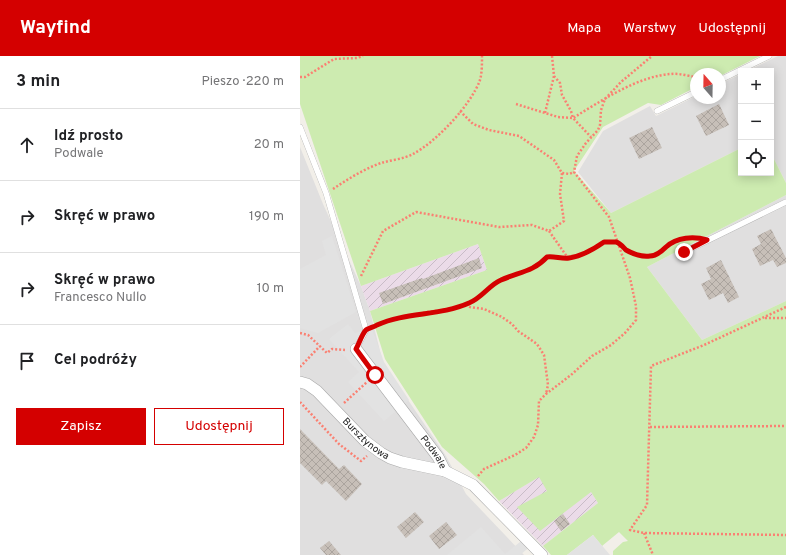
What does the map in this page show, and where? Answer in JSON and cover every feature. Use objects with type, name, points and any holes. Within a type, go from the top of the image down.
[{"type":"street","name":"Podwale","points":[[356,349],[438,457],[445,472],[473,485],[542,555]]},
{"type":"street","name":"Bursztynowa","points":[[300,382],[307,384],[317,391],[365,441],[381,454],[402,462],[445,472]]},
{"type":"lane","points":[[726,77],[769,56]]},
{"type":"lane","points":[[657,111],[690,95]]},
{"type":"lane","points":[[300,127],[326,193],[366,330],[356,349]]},
{"type":"lane","points":[[684,252],[786,202]]},
{"type":"path","points":[[300,77],[305,77],[334,59],[357,58],[363,56]]},
{"type":"path","points":[[326,193],[349,179],[380,164],[413,155],[433,140],[472,96],[480,79],[482,56]]},
{"type":"path","points":[[545,113],[554,76],[552,56]]},
{"type":"path","points":[[473,485],[477,477],[484,469],[515,455],[526,448],[534,437],[538,425],[540,402],[546,394],[571,375],[592,356],[611,345],[621,337],[636,320],[636,306],[630,278],[609,217],[574,172],[577,156],[598,130],[600,125],[601,110],[605,99],[621,82],[652,56]]},
{"type":"path","points":[[516,104],[558,117],[573,118],[605,99],[638,83],[663,75],[674,74],[690,76]]},
{"type":"path","points":[[554,76],[560,83],[562,95],[571,111],[573,118],[591,137]]},
{"type":"path","points":[[460,111],[473,124],[489,130],[518,136],[554,160],[562,173],[560,194],[564,221],[549,230]]},
{"type":"path","points":[[562,173],[569,174],[574,172]]},
{"type":"path","points":[[354,289],[383,230],[416,212],[498,227],[532,225],[549,230],[568,258]]},
{"type":"path","points":[[366,330],[386,321],[427,312],[452,309],[466,304],[483,295],[499,281],[540,265],[547,257],[555,256],[568,258],[593,249],[604,242],[618,243],[627,250],[638,255],[651,256],[662,251],[667,246],[690,237],[698,237],[707,240]]},
{"type":"path","points":[[466,304],[470,307],[484,309],[502,317],[512,324],[518,331],[537,344],[544,355],[548,385],[546,394]]},
{"type":"path","points":[[786,307],[704,345],[651,366],[647,505],[630,530],[644,533],[786,535]]},
{"type":"path","points":[[762,318],[786,318]]},
{"type":"path","points":[[300,333],[308,335],[327,353],[332,349],[356,349]]},
{"type":"path","points":[[300,367],[320,346]]},
{"type":"path","points":[[336,410],[356,391]]},
{"type":"path","points":[[300,402],[339,444],[361,461]]},
{"type":"path","points":[[320,424],[325,419]]},
{"type":"path","points":[[650,427],[786,426]]},
{"type":"path","points":[[644,533],[654,555]]},
{"type":"shaded area","points":[[778,56],[786,56],[786,183],[774,159],[774,68],[753,68]]},
{"type":"shaded area","points":[[738,75],[738,150],[611,213],[578,172],[603,131],[650,106],[656,116],[690,99],[690,104],[726,104],[726,81]]},
{"type":"shaded area","points":[[300,147],[323,204],[361,286],[370,311],[383,363],[446,456],[466,494],[524,555],[300,555]]},
{"type":"shaded area","points":[[786,195],[786,301],[702,340],[647,267]]},
{"type":"shaded area","points":[[332,236],[356,312],[318,333],[300,328],[300,269],[326,255],[322,241]]},
{"type":"shaded area","points":[[478,244],[487,270],[370,311],[361,286]]},
{"type":"shaded area","points":[[348,324],[355,333],[372,329],[384,362],[409,400],[384,421],[348,382],[359,372],[329,339]]},
{"type":"shaded area","points":[[570,458],[598,503],[543,546],[499,501]]},
{"type":"shaded area","points":[[481,527],[505,554],[525,538],[532,545],[520,555],[447,555]]},
{"type":"shaded area","points":[[593,535],[610,555],[567,555]]},
{"type":"green space","points":[[300,56],[760,56],[726,73],[726,68],[690,68],[690,90],[661,105],[648,103],[603,127],[574,171],[611,213],[738,150],[738,176],[774,176],[774,159],[786,183],[786,195],[647,267],[702,340],[786,301],[786,555],[613,555],[613,551],[623,542],[628,541],[619,532],[602,546],[593,535],[567,555],[551,555],[543,546],[598,503],[591,492],[540,531],[517,507],[547,491],[539,477],[499,501],[484,484],[442,447],[385,359],[370,311],[487,270],[478,244],[361,286],[300,104]]},
{"type":"building","points":[[719,104],[729,125],[706,136],[696,116]]},
{"type":"building","points":[[652,127],[662,148],[639,159],[629,138]]},
{"type":"building","points":[[771,229],[786,258],[786,263],[777,267],[773,260],[760,266],[752,249],[761,244],[757,236]]},
{"type":"building","points":[[479,258],[482,268],[383,304],[379,293],[422,278],[423,279]]},
{"type":"building","points":[[721,260],[739,297],[728,303],[723,293],[709,300],[701,284],[711,279],[706,268]]},
{"type":"building","points":[[300,429],[339,469],[344,465],[362,484],[346,501],[326,481],[322,485],[300,463]]},
{"type":"building","points":[[415,512],[424,522],[406,538],[397,527]]},
{"type":"building","points":[[563,514],[570,524],[561,531],[554,521]]},
{"type":"building","points":[[446,522],[457,535],[439,549],[429,536]]},
{"type":"building","points":[[329,541],[341,555],[326,555],[320,548]]},
{"type":"route","points":[[375,375],[356,349],[366,330],[386,321],[427,312],[452,309],[469,303],[483,295],[499,281],[517,273],[534,268],[540,265],[547,257],[555,256],[568,258],[593,249],[604,242],[618,243],[627,250],[638,255],[651,256],[662,251],[667,246],[690,237],[698,237],[707,240],[684,252]]}]
